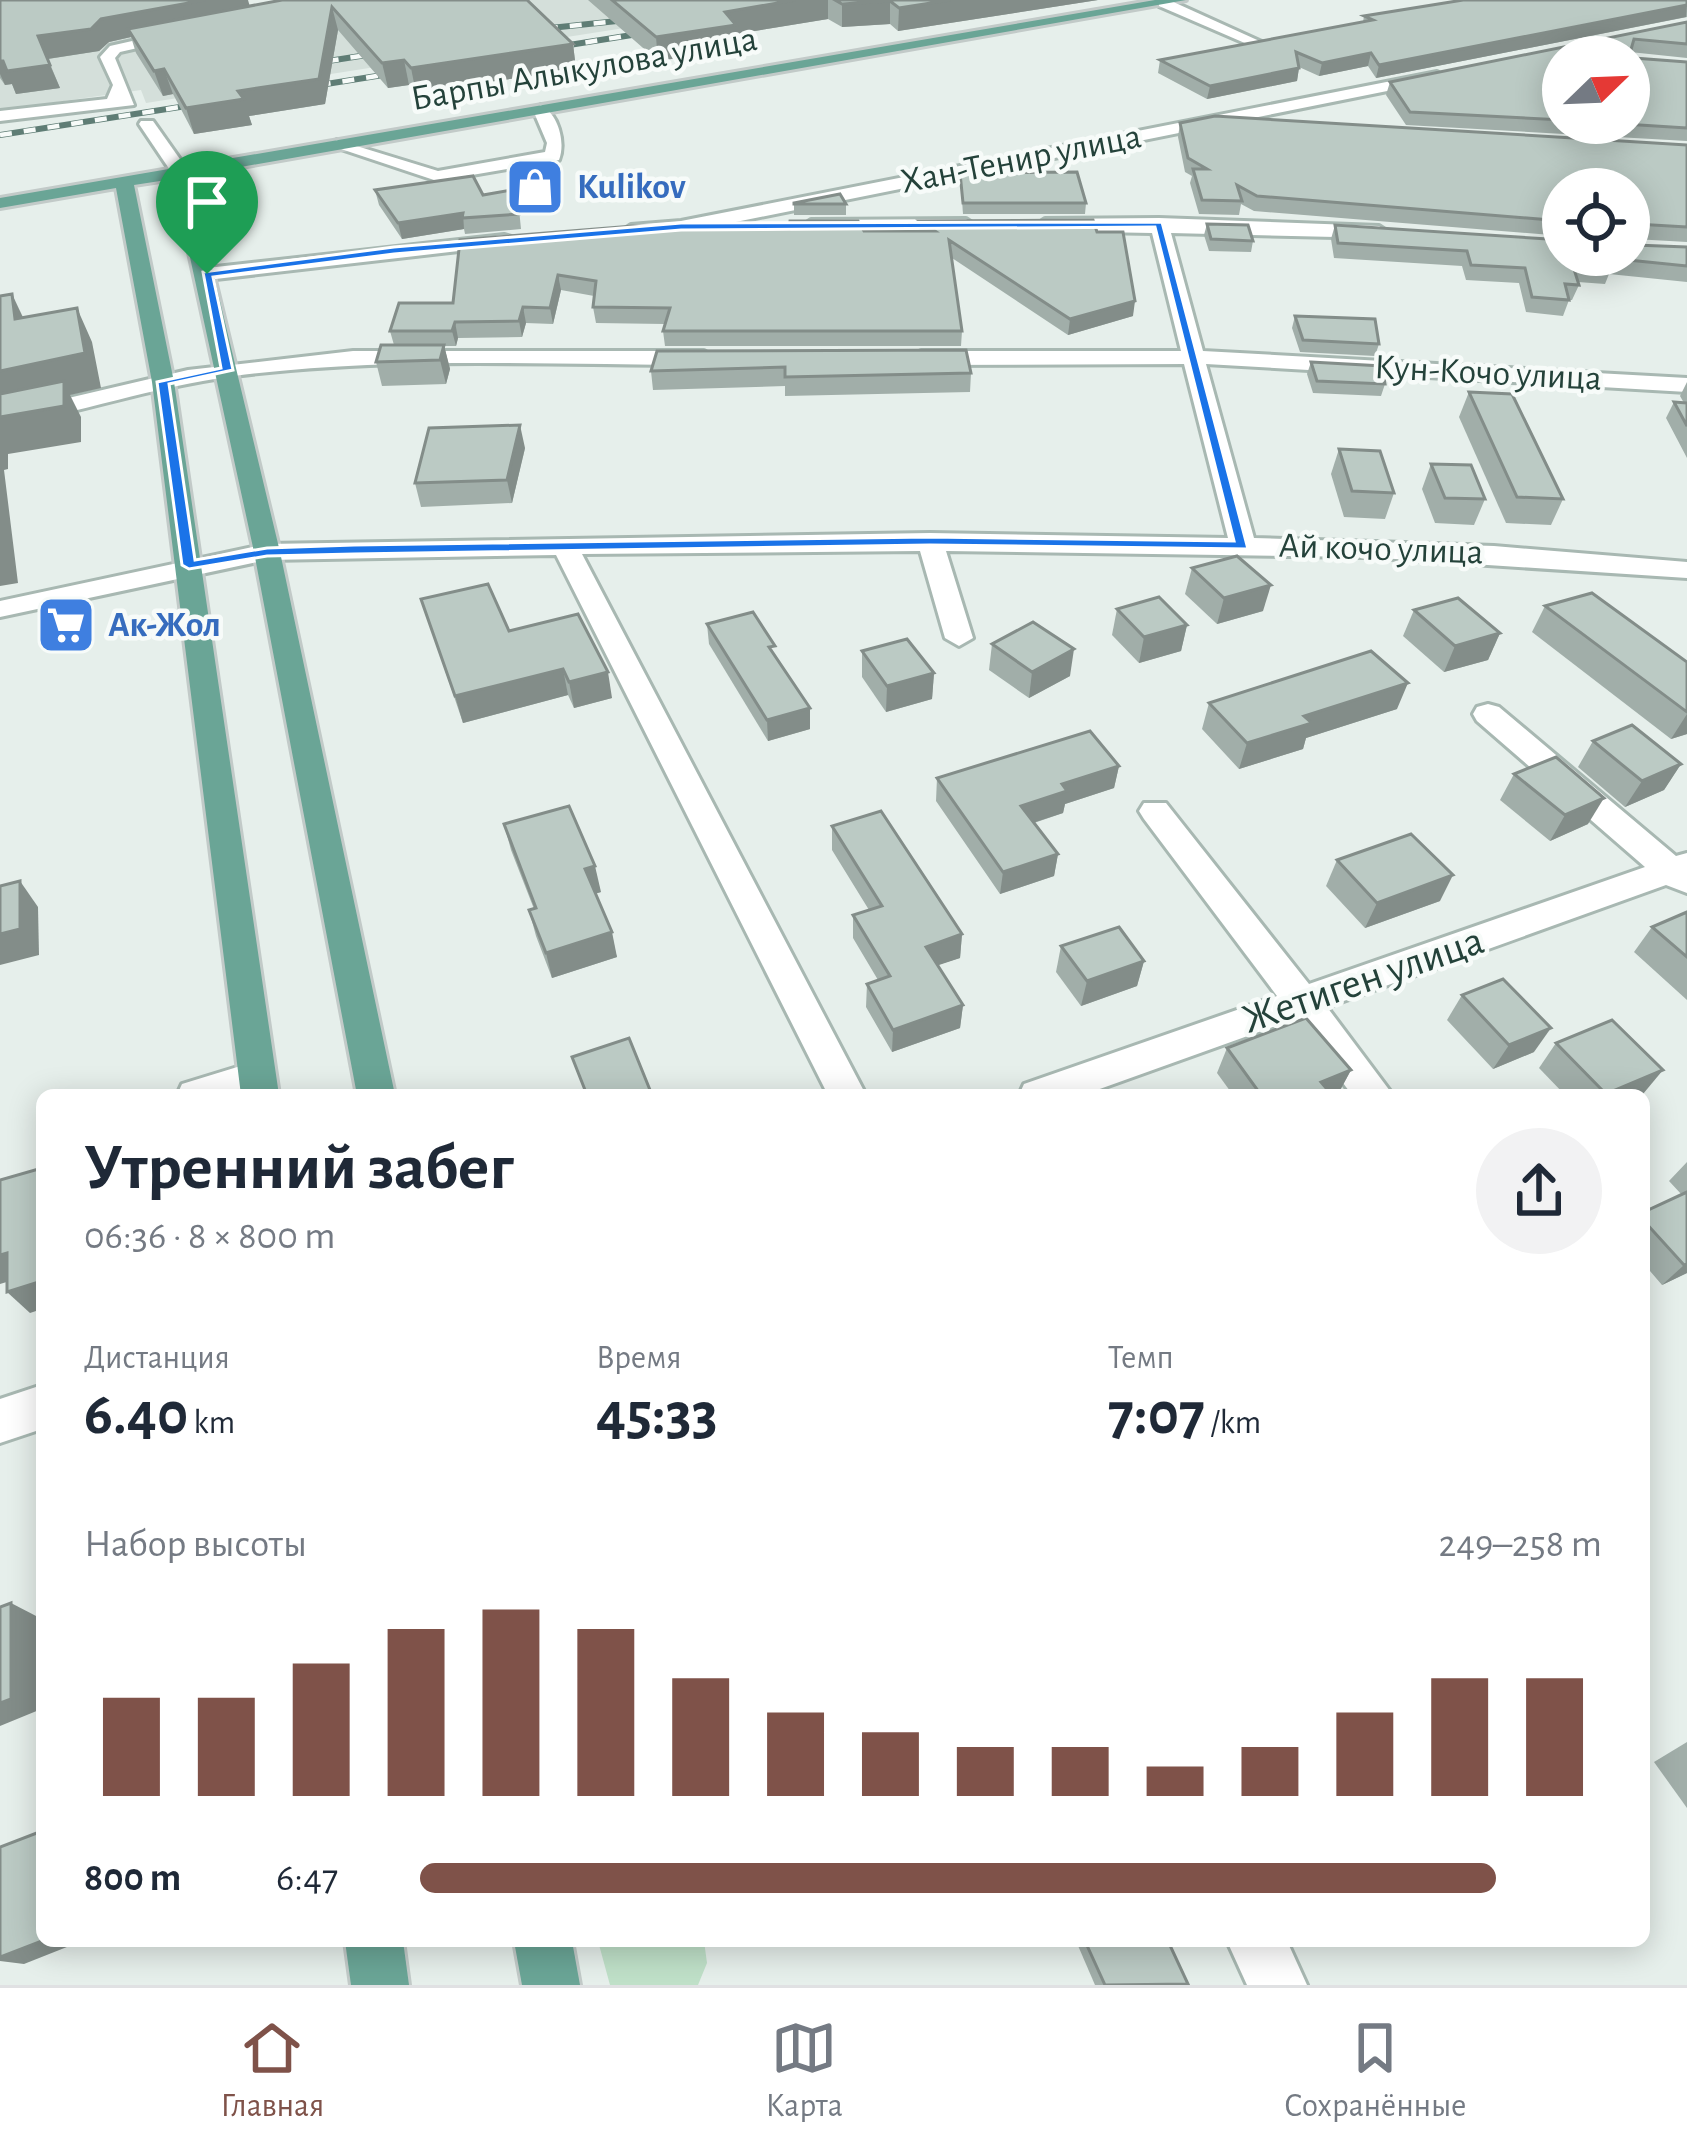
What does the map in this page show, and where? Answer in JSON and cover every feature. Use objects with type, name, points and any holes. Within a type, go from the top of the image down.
[{"type":"main road","name":"Барпы Алыкулова улица","points":[[5,198],[124,182],[1171,1]]},
{"type":"main road","points":[[180,172],[267,552],[375,1089]]},
{"type":"main road","points":[[124,182],[163,382],[259,1086]]},
{"type":"main road","points":[[375,1947],[380,1985]]},
{"type":"main road","points":[[544,1947],[551,1985]]},
{"type":"street","points":[[1171,1],[1259,44]]},
{"type":"street","points":[[0,116],[122,101],[121,85],[106,57],[115,50],[199,31]]},
{"type":"street","name":"Хан-Тенир улица","points":[[615,232],[681,226],[1458,73]]},
{"type":"street","points":[[337,145],[385,163],[437,176],[459,176],[553,156],[557,152],[541,110]]},
{"type":"street","points":[[1204,123],[1291,127]]},
{"type":"street","points":[[147,124],[180,172]]},
{"type":"street","points":[[526,138],[550,134]]},
{"type":"street","points":[[385,163],[432,154]]},
{"type":"street","points":[[1016,225],[1159,224],[1409,234]]},
{"type":"street","points":[[1159,224],[1243,546]]},
{"type":"street","points":[[681,226],[992,225]]},
{"type":"street","points":[[207,274],[526,239]]},
{"type":"street","name":"Кун-Кочо улица","points":[[891,358],[1196,357],[1687,385]]},
{"type":"street","points":[[0,421],[227,370],[353,358],[728,358]]},
{"type":"street","points":[[930,541],[959,638]]},
{"type":"street","name":"Ай кочо улица","points":[[0,608],[267,552],[930,541],[1536,554],[1687,570]]},
{"type":"street","points":[[565,547],[844,1089]]},
{"type":"street","points":[[1488,714],[1682,873]]},
{"type":"street","points":[[1155,811],[1369,1089]]},
{"type":"street","name":"Жетиген улица","points":[[1055,1089],[1682,873]]},
{"type":"street","points":[[0,1420],[36,1409]]},
{"type":"street","points":[[1259,1947],[1278,1985]]},
{"type":"shaded area","points":[[347,0],[642,0],[688,18],[146,103],[141,90],[0,110],[0,47]]},
{"type":"green space","points":[[600,1947],[705,1947],[707,1963],[698,1985],[610,1985]]},
{"type":"building","points":[[0,0],[205,0],[101,19],[91,29],[38,36],[50,65],[7,71],[0,61]]},
{"type":"building","points":[[282,0],[527,0],[573,44],[411,68],[404,60],[382,63],[332,7],[319,79],[238,91],[244,99],[186,108],[164,69],[154,71],[128,29]]},
{"type":"building","points":[[612,0],[795,0],[725,12],[736,25],[656,37]]},
{"type":"building","points":[[835,0],[950,0],[899,8],[890,1],[842,4]]},
{"type":"building","points":[[1463,0],[1687,0],[1687,5],[1379,65],[1371,53],[1322,63],[1296,52],[1299,68],[1210,86],[1160,60],[1373,20],[1364,16]]},
{"type":"building","points":[[1687,22],[1687,44],[1650,41],[1650,36],[1618,36]]},
{"type":"building","points":[[1542,51],[1542,119],[1410,112],[1390,82]]},
{"type":"building","points":[[1650,59],[1687,62],[1687,128],[1650,126]]},
{"type":"building","points":[[1215,116],[1542,136],[1542,144],[1687,145],[1687,227],[1650,225],[1650,168],[1542,168],[1542,219],[1257,196],[1237,185],[1242,201],[1202,200],[1193,169],[1207,169],[1188,158],[1180,123]]},
{"type":"building","points":[[1077,172],[1086,203],[963,203],[960,173]]},
{"type":"building","points":[[473,176],[483,195],[517,189],[519,214],[462,218],[463,213],[398,223],[375,190]]},
{"type":"building","points":[[840,194],[846,204],[794,204],[794,203]]},
{"type":"building","points":[[1093,220],[1097,232],[1123,232],[1135,301],[1070,319],[949,240],[962,331],[663,331],[670,308],[593,307],[596,281],[558,275],[550,308],[523,307],[519,321],[455,322],[452,331],[390,331],[399,303],[453,303],[460,240],[633,226],[789,229],[790,221],[858,221],[864,231],[935,231],[920,221]]},
{"type":"building","points":[[1207,224],[1248,225],[1253,241],[1211,239]]},
{"type":"building","points":[[1335,225],[1542,239],[1542,276],[1576,276],[1579,285],[1565,284],[1569,300],[1532,297],[1525,268],[1471,265],[1467,251],[1338,243]]},
{"type":"building","points":[[1650,246],[1687,247],[1687,266],[1650,262]]},
{"type":"building","points":[[12,294],[15,319],[77,308],[85,353],[0,371],[0,296]]},
{"type":"building","points":[[1295,316],[1375,319],[1379,344],[1303,340]]},
{"type":"building","points":[[381,345],[444,345],[440,360],[376,362]]},
{"type":"building","points":[[966,350],[971,373],[785,377],[785,367],[651,371],[657,351]]},
{"type":"building","points":[[1311,362],[1382,366],[1385,384],[1317,381]]},
{"type":"building","points":[[64,381],[64,406],[0,417],[0,394]]},
{"type":"building","points":[[1469,392],[1512,394],[1563,499],[1517,497]]},
{"type":"building","points":[[1674,402],[1687,403],[1687,426]]},
{"type":"building","points":[[520,425],[507,480],[415,483],[429,428]]},
{"type":"building","points":[[1339,449],[1380,451],[1394,493],[1352,491]]},
{"type":"building","points":[[1431,464],[1471,465],[1485,499],[1445,498]]},
{"type":"building","points":[[1237,556],[1271,585],[1224,598],[1192,568]]},
{"type":"building","points":[[488,584],[509,631],[578,614],[608,672],[569,682],[563,669],[455,696],[421,599]]},
{"type":"building","points":[[1592,593],[1687,662],[1687,712],[1545,606]]},
{"type":"building","points":[[1159,597],[1187,625],[1144,637],[1117,609]]},
{"type":"building","points":[[1458,598],[1500,633],[1455,646],[1414,610]]},
{"type":"building","points":[[753,612],[775,646],[769,647],[810,708],[767,720],[707,624]]},
{"type":"building","points":[[1033,622],[1074,649],[1032,672],[992,644]]},
{"type":"building","points":[[907,639],[934,673],[887,686],[862,651]]},
{"type":"building","points":[[1371,651],[1408,683],[1304,716],[1312,723],[1247,743],[1209,703]]},
{"type":"building","points":[[1632,725],[1681,764],[1642,781],[1593,741]]},
{"type":"building","points":[[1090,731],[1119,766],[1062,784],[1067,791],[1021,806],[1058,854],[1003,872],[937,778]]},
{"type":"building","points":[[1556,757],[1604,798],[1565,815],[1514,774]]},
{"type":"building","points":[[569,806],[595,866],[585,869],[612,932],[546,953],[529,910],[536,908],[504,824]]},
{"type":"building","points":[[881,811],[962,934],[926,947],[963,1005],[893,1030],[867,984],[890,976],[853,915],[882,906],[832,826]]},
{"type":"building","points":[[1411,834],[1453,875],[1377,903],[1337,860]]},
{"type":"building","points":[[20,881],[20,929],[0,934],[0,886]]},
{"type":"building","points":[[1687,912],[1687,957],[1652,927]]},
{"type":"building","points":[[1119,927],[1144,961],[1087,981],[1061,946]]},
{"type":"building","points":[[1503,979],[1551,1028],[1509,1045],[1462,995]]},
{"type":"building","points":[[1306,1018],[1351,1070],[1321,1082],[1327,1089],[1257,1089],[1227,1048]]},
{"type":"building","points":[[1612,1020],[1663,1070],[1618,1089],[1601,1089],[1556,1043]]},
{"type":"building","points":[[629,1038],[650,1089],[585,1089],[572,1057]]},
{"type":"building","points":[[36,1170],[36,1283],[7,1292],[7,1253],[0,1255],[0,1180]]},
{"type":"building","points":[[1687,1192],[1687,1264],[1650,1228],[1650,1209]]},
{"type":"building","points":[[11,1603],[11,1699],[0,1703],[0,1607]]},
{"type":"building","points":[[36,1833],[36,1943],[0,1957],[0,1847]]},
{"type":"building","points":[[1088,1947],[1171,1947],[1188,1984],[1105,1985]]},
{"type":"railway","points":[[522,31],[636,19]]},
{"type":"railway","points":[[538,50],[663,30]]},
{"type":"railway","points":[[303,65],[392,51]]},
{"type":"railway","points":[[295,89],[408,71]]},
{"type":"railway","points":[[0,135],[212,102]]},
{"type":"place","name":"Kulikov","points":[[535,187]]},
{"type":"place","name":"Ак-Жол","points":[[66,625]]},
{"type":"route","points":[[1159,224],[1243,546],[930,541],[354,550],[267,552],[189,565],[163,382],[227,370],[207,274],[394,250],[681,226],[1159,224]]}]
